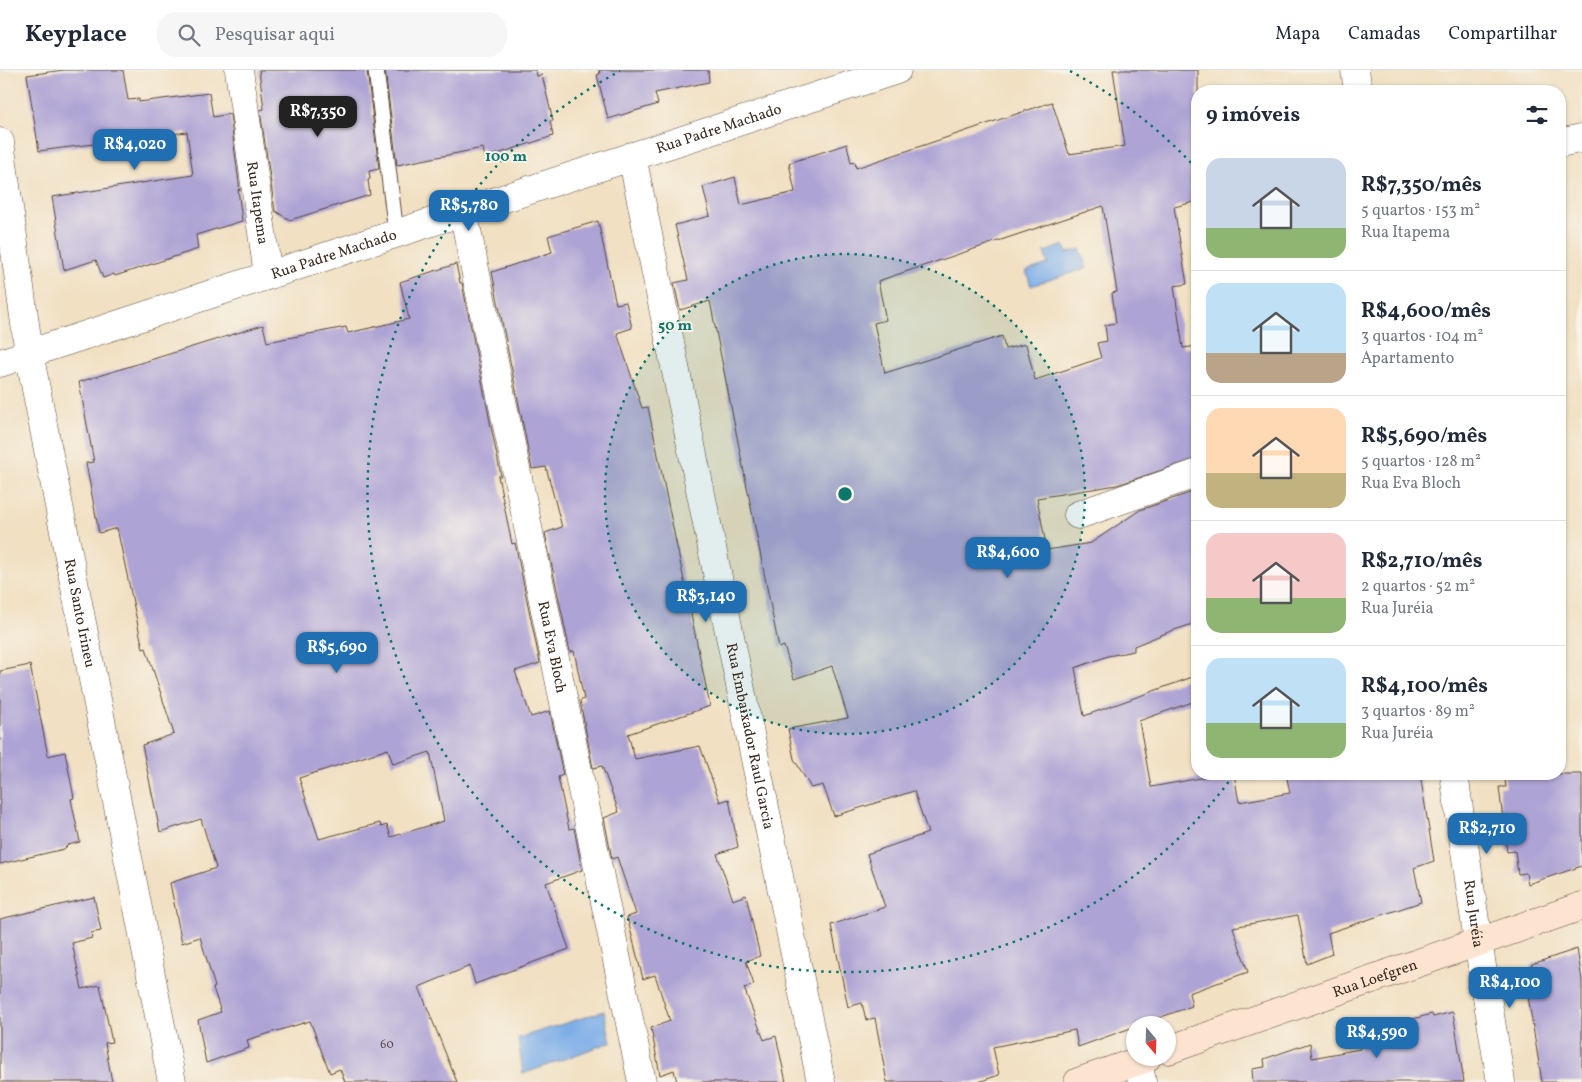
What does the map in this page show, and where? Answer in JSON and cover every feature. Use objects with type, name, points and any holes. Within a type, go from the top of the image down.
[{"type":"main road","name":"Rua Loefgren","points":[[1176,1047],[1582,906]]},
{"type":"main road","points":[[1078,1082],[1143,1067]]},
{"type":"street","name":"Rua Itapema","points":[[239,70],[268,275]]},
{"type":"street","name":"Rua Padre Machado","points":[[0,362],[897,70]]},
{"type":"street","points":[[1355,70],[1357,85]]},
{"type":"street","points":[[1566,142],[1582,138]]},
{"type":"street","name":"Rua Santo Irineu","points":[[0,142],[29,352],[172,1082]]},
{"type":"street","name":"Rua Embaixador Raul Garcia","points":[[632,156],[821,1082]]},
{"type":"street","name":"Rua Eva Bloch","points":[[463,211],[642,1082]]},
{"type":"street","points":[[1078,515],[1191,475]]},
{"type":"street","name":"Rua Juréia","points":[[1455,780],[1478,942],[1501,1082]]},
{"type":"lane","points":[[376,70],[396,233]]},
{"type":"water","points":[[1064,245],[1067,253],[1080,249],[1087,268],[1031,286],[1026,271],[1048,264],[1044,252]]},
{"type":"water","points":[[604,1011],[611,1042],[523,1074],[518,1038]]},
{"type":"building","points":[[64,70],[123,70],[128,100],[139,99],[139,102],[209,93],[213,117],[230,114],[242,221],[196,235],[198,249],[115,276],[114,274],[103,278],[96,260],[64,270],[52,197],[193,175],[187,132],[39,151],[27,75]]},
{"type":"building","points":[[259,70],[367,70],[379,169],[369,171],[370,195],[290,220],[275,211],[260,110],[264,109]]},
{"type":"building","points":[[385,70],[536,70],[537,76],[542,75],[553,121],[550,121],[553,136],[485,158],[483,148],[397,165]]},
{"type":"building","points":[[599,70],[708,70],[709,82],[655,93],[658,104],[608,119],[597,75],[600,74]]},
{"type":"building","points":[[1113,70],[1198,70],[1198,85],[1191,85],[1191,203],[1174,207],[1187,284],[1174,286],[1183,348],[1191,347],[1191,460],[1117,485],[1037,498],[1047,550],[1091,543],[1140,510],[1191,492],[1191,625],[1134,646],[1134,651],[1108,656],[1075,668],[1084,716],[1191,678],[1191,702],[1139,721],[1151,787],[1191,780],[1235,780],[1239,802],[1290,793],[1287,780],[1421,780],[1434,861],[1414,868],[1421,902],[1328,933],[1332,954],[1307,964],[1298,915],[1233,927],[1248,972],[1189,993],[1192,1006],[1164,1016],[1126,1016],[1126,1030],[1078,1047],[1075,1030],[993,1047],[999,1075],[978,1082],[887,1082],[875,1018],[866,1020],[862,1003],[848,1007],[831,925],[885,907],[867,854],[928,833],[914,791],[834,816],[823,785],[811,788],[794,759],[788,729],[848,718],[832,666],[794,679],[784,646],[779,648],[710,301],[680,310],[674,283],[688,280],[675,225],[710,216],[703,187],[735,177],[741,205],[795,192],[789,163],[847,144],[851,163],[855,162],[856,168],[1052,102],[1069,154],[1125,146]],"holes":[[[1103,206],[1117,292],[1112,293],[1116,323],[1105,325],[1107,341],[1097,343],[1101,358],[1035,380],[1026,344],[1005,349],[1002,336],[885,373],[874,323],[886,320],[878,281]]]},
{"type":"building","points":[[598,221],[616,304],[626,302],[632,328],[617,333],[642,408],[648,407],[710,706],[628,734],[635,759],[700,746],[720,802],[729,799],[738,847],[717,854],[733,900],[746,895],[760,956],[746,961],[754,985],[744,988],[764,1040],[776,1036],[786,1082],[677,1082],[674,1070],[660,1075],[651,1028],[670,1021],[655,975],[643,979],[627,917],[636,914],[617,857],[612,859],[604,818],[619,812],[602,766],[593,768],[580,701],[584,699],[574,651],[570,652],[545,533],[562,527],[546,467],[532,469],[492,272],[552,252],[548,236]]},
{"type":"building","points":[[456,264],[460,283],[462,283],[501,476],[498,476],[512,544],[515,543],[540,663],[515,671],[531,717],[550,711],[563,775],[558,777],[569,829],[574,828],[582,870],[546,883],[569,949],[475,984],[470,966],[419,987],[457,1082],[345,1082],[340,1069],[330,1073],[310,1021],[247,1040],[249,1048],[206,1063],[198,1020],[221,1012],[200,937],[182,943],[170,883],[216,868],[201,819],[160,832],[142,745],[174,734],[146,648],[143,649],[117,528],[99,533],[86,463],[94,462],[79,382],[263,325],[267,342],[346,327],[348,333],[409,319],[400,282]],"holes":[[[388,749],[393,764],[430,752],[444,821],[391,837],[387,825],[381,827],[380,823],[319,839],[299,778]]]},
{"type":"building","points":[[30,665],[48,756],[65,752],[74,798],[71,799],[80,842],[68,845],[64,849],[0,864],[0,671]]},
{"type":"building","points":[[1566,774],[1582,774],[1582,866],[1528,884],[1526,873],[1518,874],[1515,851],[1507,852],[1499,787],[1506,787],[1505,780],[1566,780]]},
{"type":"building","points":[[94,897],[101,931],[91,933],[92,938],[72,943],[82,989],[100,985],[112,1042],[105,1043],[112,1082],[0,1082],[0,919]]},
{"type":"building","points":[[1577,949],[1582,980],[1582,1082],[1542,1082],[1525,978],[1532,964]]},
{"type":"building","points":[[1453,1012],[1464,1082],[1253,1082],[1252,1069],[1265,1067],[1264,1059],[1310,1043],[1312,1058],[1360,1049],[1359,1042],[1413,1033],[1409,1020],[1432,1014],[1433,1017]]}]
